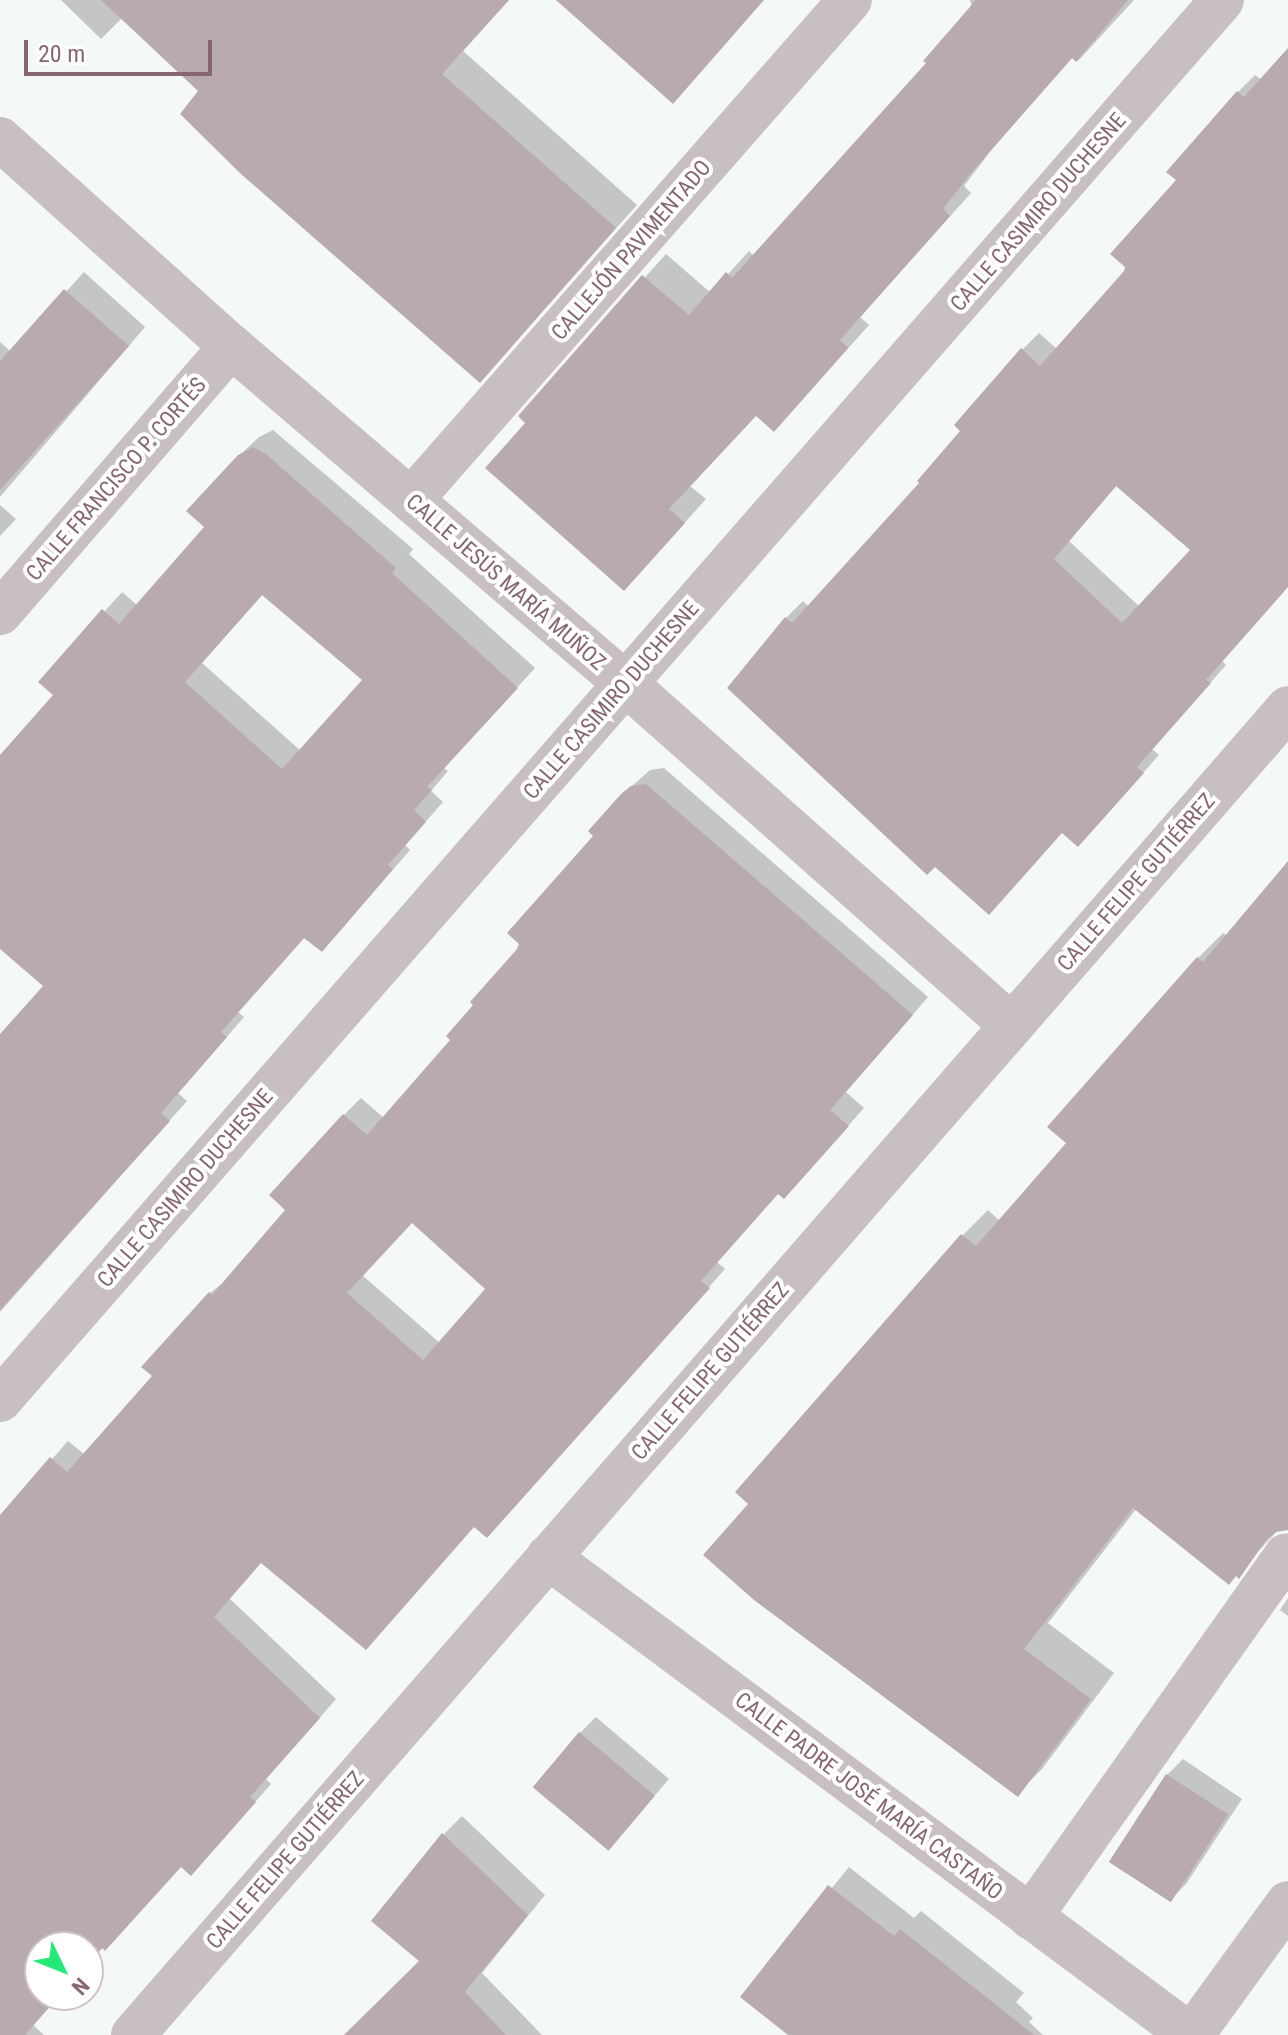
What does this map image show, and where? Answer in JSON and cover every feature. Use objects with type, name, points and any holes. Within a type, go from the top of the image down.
[{"type":"street","name":"CALLEJÓN PAVIMENTADO","points":[[411,500],[850,0]]},
{"type":"street","name":"CALLE CASIMIRO DUCHESNE","points":[[0,1400],[1222,0]]},
{"type":"street","name":"CALLE JESÚS MARÍA MUÑOZ","points":[[0,139],[231,346],[626,684],[1011,1025]]},
{"type":"street","name":"CALLE FRANCISCO P. CORTÉS","points":[[0,613],[231,346]]},
{"type":"street","name":"CALLE FELIPE GUTIÉRREZ","points":[[133,2035],[1288,708]]},
{"type":"street","points":[[1030,1917],[1286,1555]]},
{"type":"street","name":"CALLE PADRE JOSÉ MARÍA CASTAÑO","points":[[548,1557],[1191,2035]]},
{"type":"street","points":[[1191,2035],[1288,1903]]},
{"type":"building","points":[[101,0],[509,0],[442,74],[616,228],[480,383],[241,174],[180,114],[198,91]]},
{"type":"building","points":[[556,0],[764,0],[673,104]]},
{"type":"building","points":[[976,0],[1128,0],[1076,62],[1072,58],[971,173],[943,209],[950,216],[840,340],[848,348],[774,432],[756,416],[669,509],[685,523],[624,591],[485,468],[525,423],[518,416],[642,275],[689,315],[726,272],[732,278],[926,63],[923,61]]},
{"type":"building","points":[[1288,48],[1288,587],[1206,680],[1211,683],[1137,767],[1144,773],[1078,847],[1062,833],[989,915],[935,867],[927,875],[727,688],[785,617],[792,623],[919,483],[917,481],[960,431],[954,425],[1021,348],[1040,366],[1124,271],[1125,267],[1110,254],[1176,180],[1166,172],[1237,91],[1244,97]],"holes":[[[1116,486],[1190,550],[1122,623],[1054,559]]]},
{"type":"building","points":[[64,289],[129,346],[0,490],[0,361]]},
{"type":"building","points":[[253,447],[267,455],[396,568],[392,573],[518,688],[427,787],[432,790],[414,810],[426,822],[388,865],[393,869],[322,952],[304,938],[221,1032],[227,1037],[161,1113],[170,1121],[0,1310],[0,1034],[43,986],[0,949],[0,755],[53,695],[38,682],[102,609],[119,624],[204,527],[186,511],[238,455]],"holes":[[[262,595],[362,680],[282,769],[185,682]]]},
{"type":"building","points":[[646,784],[913,1015],[830,1110],[849,1126],[784,1199],[778,1194],[701,1281],[710,1288],[487,1538],[474,1527],[366,1650],[261,1563],[214,1617],[320,1718],[250,1797],[256,1802],[191,1876],[181,1867],[105,1951],[104,1931],[24,1931],[24,2011],[46,2011],[25,2035],[0,2035],[0,1515],[50,1457],[67,1472],[152,1376],[141,1367],[209,1292],[212,1295],[285,1210],[269,1195],[343,1114],[367,1135],[450,1040],[446,1036],[473,1005],[470,1002],[517,949],[519,944],[507,933],[593,836],[588,831],[631,786]],"holes":[[[412,1223],[485,1289],[423,1360],[347,1293]]]},
{"type":"building","points":[[1288,861],[1288,1530],[1276,1532],[1266,1540],[1239,1579],[1236,1576],[1229,1585],[1133,1508],[1024,1649],[1091,1699],[1018,1797],[754,1600],[703,1555],[748,1504],[735,1492],[961,1234],[976,1246],[1066,1143],[1047,1127],[1197,957],[1203,962]]},
{"type":"building","points":[[579,1732],[655,1796],[609,1851],[533,1787]]},
{"type":"building","points":[[1166,1774],[1228,1814],[1171,1902],[1109,1862]]},
{"type":"building","points":[[442,1833],[528,1915],[465,1992],[506,2035],[344,2035],[419,1961],[371,1921]]},
{"type":"building","points":[[828,1885],[894,1936],[900,1929],[1034,2035],[788,2035],[740,1997]]}]
